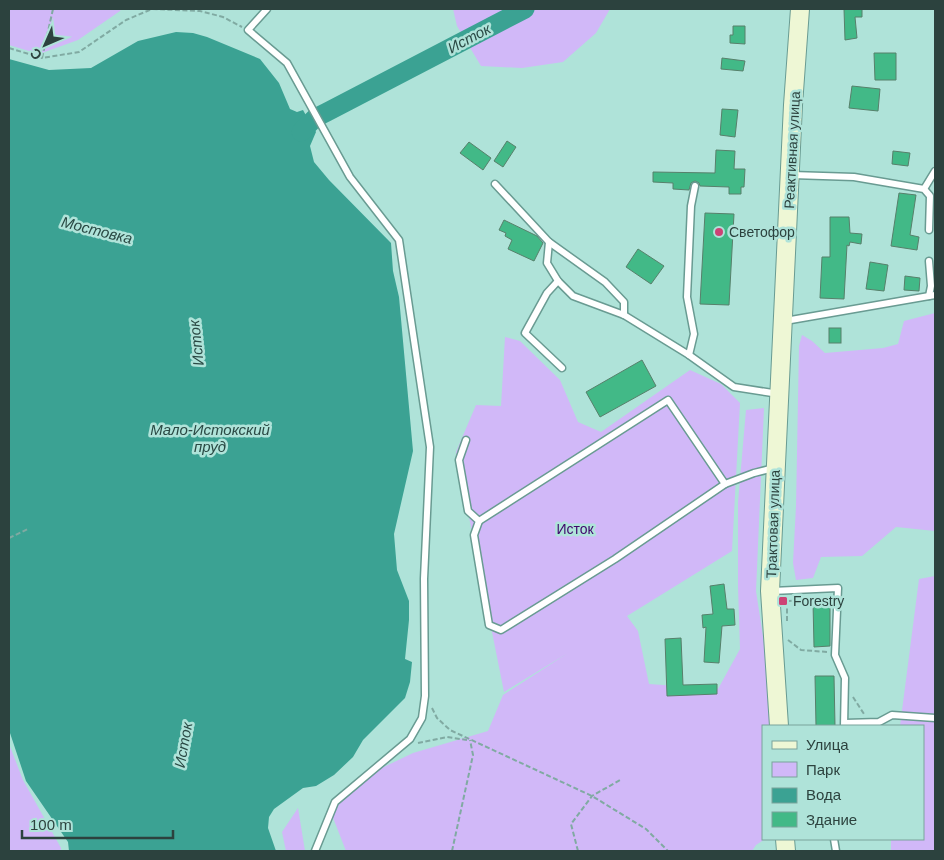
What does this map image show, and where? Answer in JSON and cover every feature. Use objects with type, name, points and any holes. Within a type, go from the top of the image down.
[{"type":"main road","name":"Реактивная улица","points":[[784,321],[800,9]]},
{"type":"main road","name":"Трактовая улица","points":[[778,725],[775,468],[784,321]]},
{"type":"lane","points":[[267,9],[248,30],[287,62],[350,177],[399,240],[430,447],[424,579],[425,696],[422,718],[410,739],[335,802],[315,851]]},
{"type":"lane","points":[[924,189],[935,171]]},
{"type":"lane","points":[[790,175],[854,177],[924,189],[930,196],[929,230]]},
{"type":"lane","points":[[495,184],[549,242],[605,282],[624,302],[624,315]]},
{"type":"lane","points":[[689,356],[694,334],[687,297],[691,206],[695,186]]},
{"type":"lane","points":[[549,242],[547,263],[558,281],[574,296],[624,315],[734,386],[780,394]]},
{"type":"lane","points":[[784,321],[932,296],[930,261]]},
{"type":"lane","points":[[558,281],[547,293],[525,334],[562,368]]},
{"type":"lane","points":[[725,484],[668,400],[479,521],[474,535],[488,625],[501,630],[615,558],[725,484],[754,473],[775,468]]},
{"type":"lane","points":[[466,440],[459,460],[468,511],[479,521]]},
{"type":"lane","points":[[777,596],[838,588],[835,655],[845,678],[844,725],[869,722],[878,724],[892,715],[935,718]]},
{"type":"path","points":[[42,58],[53,9]]},
{"type":"path","points":[[9,48],[42,58],[79,52],[126,20],[152,9],[200,11],[223,17],[248,30]]},
{"type":"path","points":[[9,538],[28,529]]},
{"type":"path","points":[[777,596],[838,598]]},
{"type":"path","points":[[786,639],[800,650],[824,651],[835,655]]},
{"type":"path","points":[[845,692],[854,698],[869,722]]},
{"type":"path","points":[[425,696],[437,718],[450,730],[592,796],[646,829],[668,851]]},
{"type":"path","points":[[410,739],[416,743],[447,737],[470,740]]},
{"type":"path","points":[[452,851],[473,755],[470,740]]},
{"type":"path","points":[[578,851],[571,824],[592,796],[620,780]]},
{"type":"green space","points":[[9,9],[121,9],[78,40],[39,54],[9,45]]},
{"type":"green space","points":[[453,9],[610,9],[596,33],[563,62],[522,68],[481,66],[457,26]]},
{"type":"green space","points":[[935,313],[935,531],[896,527],[862,556],[821,557],[813,578],[796,580],[793,563],[799,346],[802,335],[825,353],[883,348],[898,344],[904,321]]},
{"type":"green space","points":[[505,337],[520,341],[560,380],[578,422],[601,432],[690,370],[721,384],[740,403],[732,551],[627,616],[638,631],[649,684],[718,689],[740,649],[738,502],[746,410],[764,408],[756,591],[764,643],[771,725],[762,725],[764,840],[756,845],[752,851],[346,851],[330,810],[363,777],[413,753],[488,731],[503,695],[568,653],[504,692],[456,452],[476,405],[501,406]]},
{"type":"green space","points":[[935,576],[935,851],[891,851],[891,840],[924,840],[924,725],[900,725],[919,579]]},
{"type":"green space","points":[[9,744],[23,780],[61,851],[9,851]]},
{"type":"green space","points":[[298,808],[305,851],[286,851],[282,832]]},
{"type":"water","name":"Мало-Истокский пруд","points":[[176,32],[193,33],[207,37],[260,59],[279,83],[290,109],[297,112],[303,110],[308,119],[313,116],[316,121],[312,124],[316,132],[310,146],[314,162],[329,180],[391,243],[393,271],[399,297],[413,451],[394,534],[397,570],[409,601],[405,659],[412,662],[410,682],[405,698],[363,740],[353,757],[334,775],[316,786],[303,788],[274,809],[269,817],[268,828],[276,851],[69,851],[68,842],[26,781],[9,730],[9,59],[49,70],[91,68],[138,41]]},
{"type":"building","points":[[844,9],[862,9],[862,17],[855,17],[857,38],[845,40]]},
{"type":"building","points":[[733,26],[745,26],[745,44],[730,43],[730,35],[733,35]]},
{"type":"building","points":[[874,53],[896,53],[896,80],[875,80]]},
{"type":"building","points":[[722,58],[745,61],[743,71],[721,69]]},
{"type":"building","points":[[852,86],[880,89],[878,111],[849,108]]},
{"type":"building","points":[[722,109],[738,110],[735,137],[720,135]]},
{"type":"building","points":[[507,141],[516,147],[503,167],[494,161]]},
{"type":"building","points":[[469,142],[491,158],[483,170],[460,153]]},
{"type":"building","points":[[716,150],[735,151],[734,169],[745,169],[744,187],[741,187],[741,194],[729,194],[729,187],[700,186],[695,181],[691,183],[689,190],[673,189],[673,183],[653,182],[653,172],[715,173]]},
{"type":"building","points":[[893,151],[910,153],[908,166],[892,164]]},
{"type":"building","points":[[899,193],[916,195],[910,235],[919,237],[917,250],[891,246]]},
{"type":"building","points":[[705,213],[734,214],[729,305],[700,304]]},
{"type":"building","points":[[830,217],[849,217],[850,233],[862,234],[861,244],[850,242],[849,246],[847,245],[844,299],[820,298],[822,257],[830,257]]},
{"type":"building","points":[[504,220],[537,236],[543,243],[534,261],[508,249],[512,240],[505,236],[506,233],[499,230]]},
{"type":"building","points":[[638,249],[664,266],[651,284],[626,267]]},
{"type":"building","points":[[870,262],[888,265],[884,291],[866,289]]},
{"type":"building","points":[[905,276],[920,278],[919,291],[904,290]]},
{"type":"building","points":[[829,328],[841,328],[841,343],[829,343]]},
{"type":"building","points":[[642,360],[656,386],[600,417],[586,392]]},
{"type":"building","points":[[724,584],[727,609],[734,609],[735,625],[722,626],[719,663],[704,662],[706,627],[703,628],[702,615],[713,614],[710,586]]},
{"type":"building","points":[[813,602],[830,602],[830,646],[814,647]]},
{"type":"building","points":[[681,638],[683,685],[717,684],[717,694],[667,696],[665,639]]},
{"type":"building","points":[[815,676],[834,676],[835,725],[816,725]]},
{"type":"waterway","name":"Исток","points":[[301,132],[315,118],[525,9]]},
{"type":"place","name":"Светофор","points":[[719,232]]},
{"type":"place","name":"Forestry","points":[[783,601]]},
{"type":"water label","name":"Мостовка","points":[[97,230]]}]
